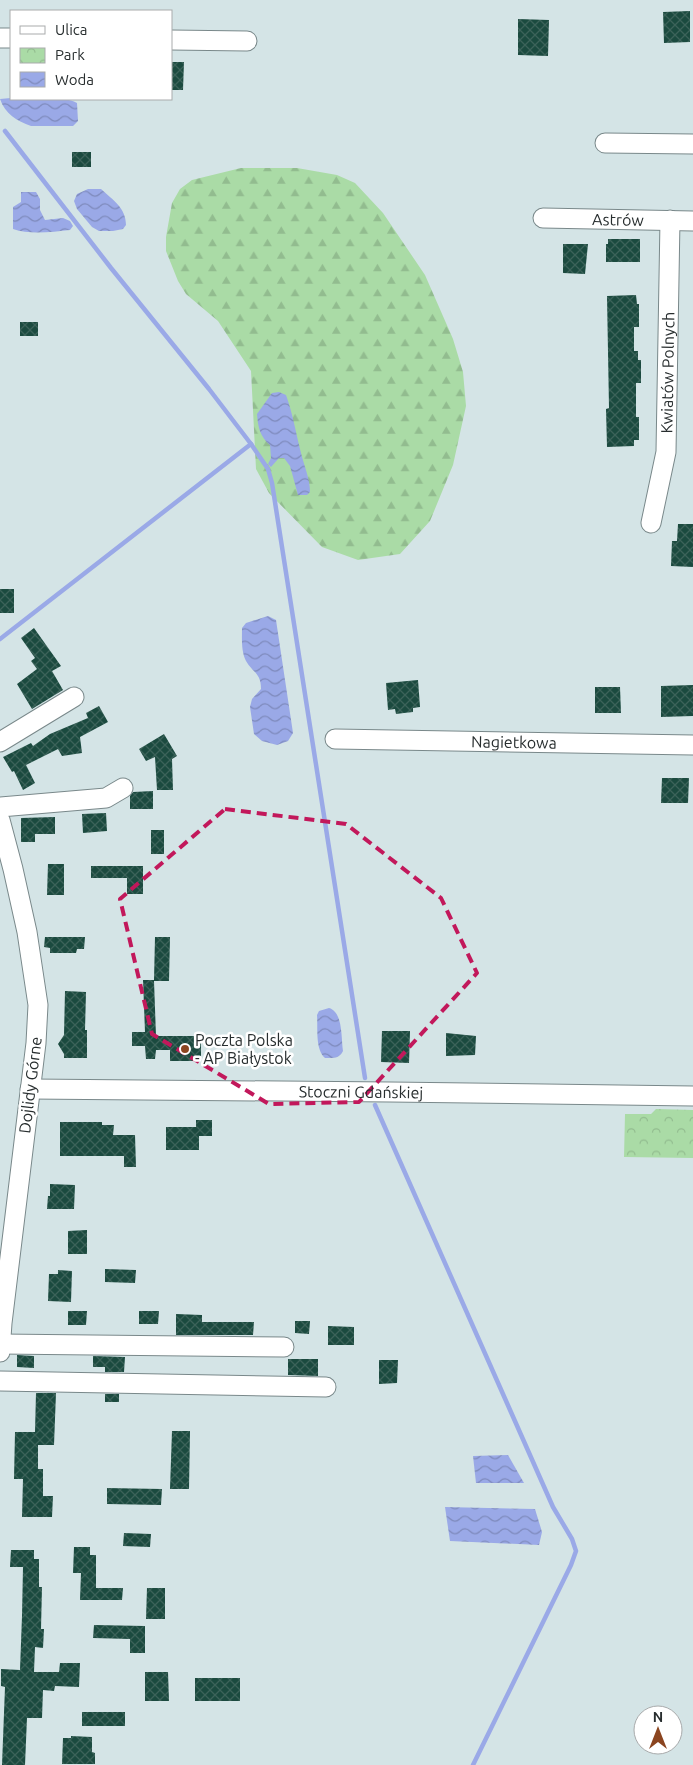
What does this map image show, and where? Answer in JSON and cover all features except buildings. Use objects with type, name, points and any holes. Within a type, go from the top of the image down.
[{"type":"street","points":[[172,40],[248,41]]},
{"type":"street","points":[[605,143],[693,144]]},
{"type":"street","name":"Astrów","points":[[543,218],[693,221]]},
{"type":"street","name":"Kwiatów Polnych","points":[[651,523],[666,452],[670,220]]},
{"type":"street","points":[[0,742],[74,697]]},
{"type":"street","name":"Nagietkowa","points":[[335,739],[693,745]]},
{"type":"street","points":[[0,807],[106,798],[123,788]]},
{"type":"street","name":"Dojlidy Górne","points":[[0,820],[27,932],[38,1005],[36,1043],[1,1323],[0,1352]]},
{"type":"street","name":"Stoczni Gdańskiej","points":[[30,1089],[693,1096]]},
{"type":"street","points":[[0,1344],[284,1348]]},
{"type":"street","points":[[0,1381],[326,1387]]},
{"type":"highlighted area","points":[[225,809],[346,824],[441,898],[477,973],[359,1102],[269,1104],[152,1034],[120,899]]},
{"type":"green space","points":[[241,168],[297,168],[337,175],[355,183],[383,213],[425,275],[453,339],[463,372],[466,406],[453,465],[430,521],[400,554],[358,560],[322,547],[269,493],[256,469],[251,371],[218,321],[186,294],[178,281],[166,251],[166,237],[172,203],[180,189],[192,180]]},
{"type":"green space","points":[[656,1109],[693,1110],[693,1158],[624,1157],[625,1114],[651,1114]]},
{"type":"water","points":[[0,99],[69,100],[77,103],[78,121],[73,126],[31,126],[8,113]]},
{"type":"water","points":[[88,189],[101,189],[118,205],[124,214],[126,225],[123,229],[99,231],[92,227],[77,209],[74,201],[77,194]]},
{"type":"water","points":[[21,192],[36,192],[40,199],[40,210],[45,220],[63,218],[70,221],[73,226],[70,230],[49,232],[27,232],[13,229],[13,207],[21,202]]},
{"type":"water","points":[[279,392],[286,395],[291,409],[309,482],[310,492],[307,495],[298,495],[290,466],[284,458],[279,458],[271,467],[268,464],[271,458],[270,445],[260,431],[257,414],[272,393]]},
{"type":"water","points":[[268,616],[276,620],[293,733],[288,741],[277,745],[262,741],[254,734],[250,707],[252,699],[261,689],[261,684],[258,676],[246,661],[242,644],[242,628],[246,623]]},
{"type":"water","points":[[329,1008],[334,1010],[339,1020],[343,1051],[338,1057],[325,1058],[318,1044],[317,1015],[319,1011]]},
{"type":"water","points":[[508,1455],[524,1483],[476,1483],[473,1456]]},
{"type":"water","points":[[445,1507],[535,1509],[542,1532],[539,1545],[450,1541]]},
{"type":"waterway","points":[[5,131],[111,268],[209,389],[268,469],[272,483],[365,1078]]},
{"type":"waterway","points":[[0,639],[251,444]]},
{"type":"waterway","points":[[375,1105],[553,1507],[572,1539],[576,1551],[571,1565],[473,1765]]},
{"type":"place","name":"Poczta Polska - AP Białystok","points":[[185,1049]]}]
